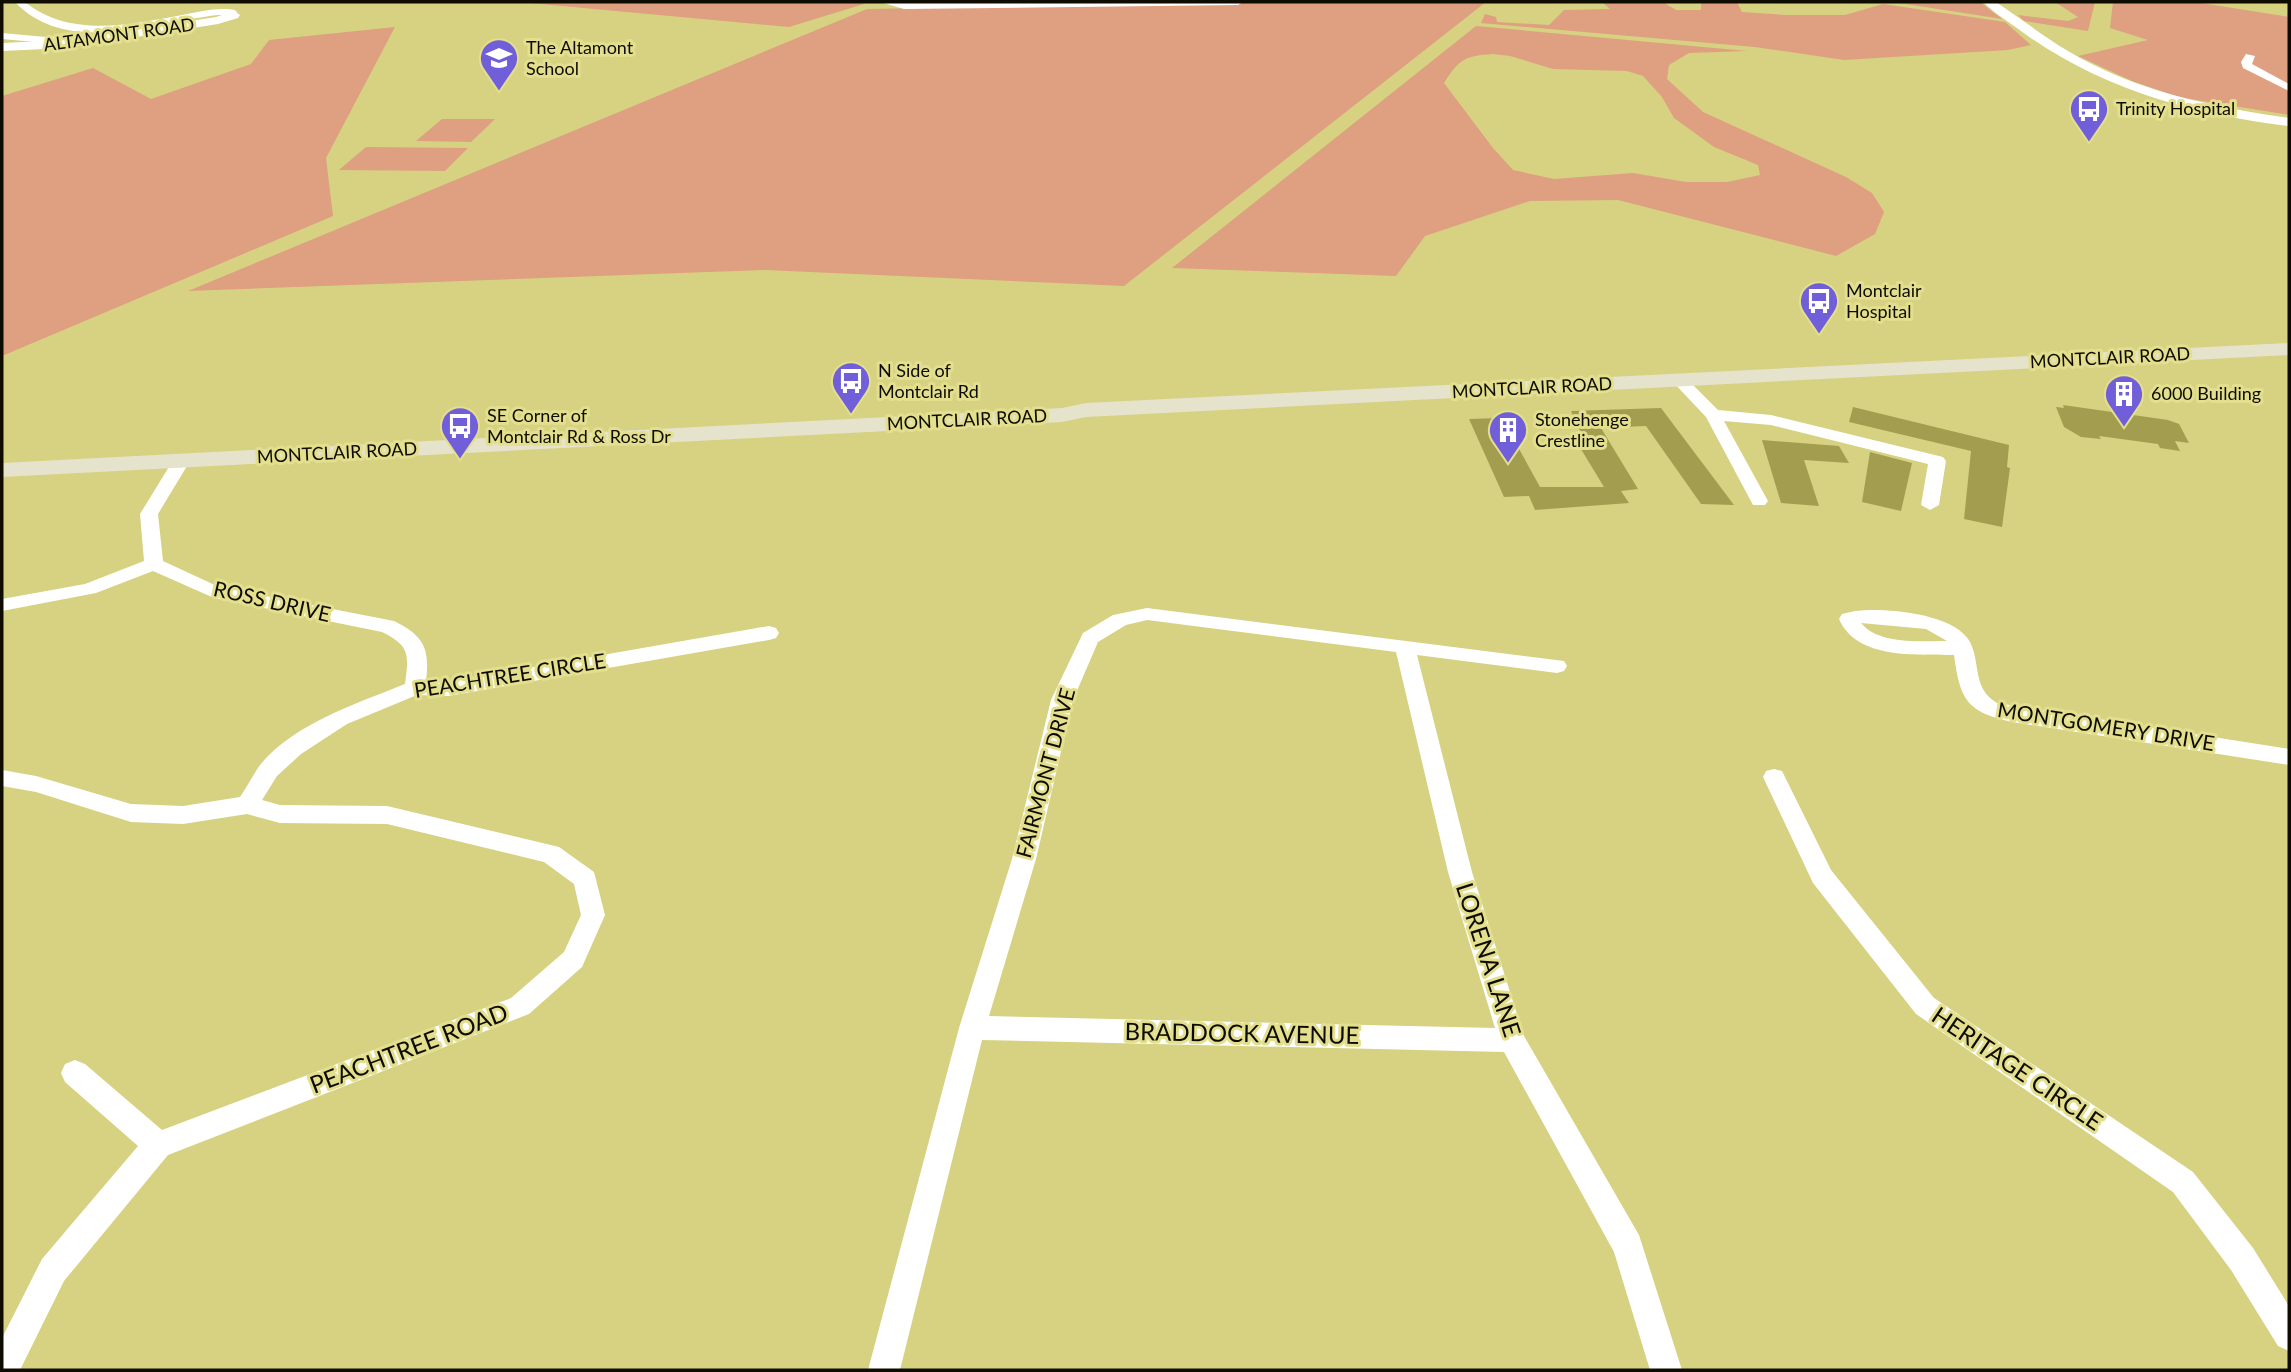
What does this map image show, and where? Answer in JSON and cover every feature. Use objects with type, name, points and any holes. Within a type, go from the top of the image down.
[{"type":"main road","name":"MONTCLAIR ROAD","points":[[2,470],[1062,415],[1086,410],[2289,349]]},
{"type":"street","points":[[20,2],[43,21],[67,27],[138,25],[216,12],[232,12],[234,15]]},
{"type":"street","points":[[885,2],[904,6],[1238,2]]},
{"type":"street","points":[[1989,2],[2073,60],[2153,94],[2250,117],[2289,122]]},
{"type":"street","name":"ALTAMONT ROAD","points":[[2,47],[67,44],[218,20],[234,15]]},
{"type":"street","points":[[2,36],[46,40],[117,35]]},
{"type":"street","points":[[2,52],[21,47]]},
{"type":"street","points":[[2250,56],[2246,62],[2247,66],[2289,88]]},
{"type":"street","points":[[1679,380],[1713,415],[1759,501]]},
{"type":"street","points":[[1713,415],[1771,420],[1937,461],[1930,505]]},
{"type":"street","points":[[2,605],[89,589],[153,564],[149,514],[181,461]]},
{"type":"street","name":"ROSS DRIVE","points":[[153,564],[214,592],[387,626],[407,635],[419,654],[415,688]]},
{"type":"street","name":"FAIRMONT DRIVE","points":[[884,1370],[972,1028],[1024,859],[1062,700],[1090,638],[1120,620],[1147,614],[1557,666]]},
{"type":"street","name":"PEACHTREE CIRCLE","points":[[247,805],[269,770],[293,748],[340,719],[415,688],[448,689],[769,633]]},
{"type":"street","name":"LORENA LANE","points":[[1405,647],[1460,872],[1512,1040],[1628,1246],[1666,1370]]},
{"type":"street","name":"MONTGOMERY DRIVE","points":[[1962,648],[1972,689],[1987,707],[2012,714],[2289,757]]},
{"type":"street","name":"HERITAGE CIRCLE","points":[[1774,777],[1822,876],[1925,1006],[2183,1182],[2242,1259],[2289,1335]]},
{"type":"street","points":[[2,778],[36,784],[131,813],[183,816],[247,805]]},
{"type":"street","name":"PEACHTREE ROAD","points":[[4,1370],[53,1270],[158,1145],[520,1006],[573,959],[593,915],[585,879],[551,853],[387,815],[279,814],[247,805]]},
{"type":"street","name":"BRADDOCK AVENUE","points":[[972,1028],[1512,1040]]},
{"type":"street","points":[[75,1073],[158,1145]]},
{"type":"shaded area","points":[[519,2],[863,2],[864,4],[789,27]]},
{"type":"shaded area","points":[[1287,2],[1486,2],[1124,286],[765,270],[188,291],[867,9]]},
{"type":"shaded area","points":[[1602,2],[1663,2],[1676,10],[1701,10],[1701,2],[1737,2],[1742,12],[1786,15],[1845,15],[1883,4],[2005,22],[2031,45],[2008,50],[1844,60],[1755,47],[1481,23],[1485,14],[1496,17],[1497,22],[1549,25],[1564,10],[1610,9]]},
{"type":"shaded area","points":[[1893,2],[1980,2],[2002,19]]},
{"type":"shaded area","points":[[2055,2],[2095,2],[2088,31],[2024,21],[2018,15],[2068,21],[2078,17]]},
{"type":"shaded area","points":[[2113,2],[2195,2],[2289,17],[2289,115],[2178,97],[2132,81],[2078,56],[2148,40],[2110,28]]},
{"type":"shaded area","points":[[1476,26],[1747,51],[1689,53],[1669,65],[1667,79],[1703,112],[1846,177],[1872,193],[1884,212],[1875,234],[1836,256],[1618,200],[1530,201],[1425,236],[1396,276],[1172,268]],"holes":[[[1493,54],[1510,56],[1553,69],[1627,71],[1643,76],[1662,97],[1674,118],[1714,147],[1758,165],[1760,175],[1727,182],[1686,182],[1633,173],[1554,179],[1513,170],[1444,83],[1464,60]]]},
{"type":"shaded area","points":[[395,27],[326,158],[333,216],[2,356],[2,96],[93,68],[151,99],[251,64],[269,40]]},
{"type":"shaded area","points":[[442,119],[495,119],[471,142],[416,141]]},
{"type":"shaded area","points":[[366,147],[468,148],[445,171],[339,170]]},
{"type":"building","name":"6000 Building","points":[[2063,405],[2168,420],[2179,424],[2189,443],[2175,441],[2180,451],[2160,448],[2158,444],[2099,436],[2101,439],[2081,437],[2064,427],[2056,407],[2064,408]]},
{"type":"building","points":[[1853,407],[2009,445],[2007,467],[2010,468],[2002,527],[1964,519],[1971,451],[1849,422]]},
{"type":"building","points":[[1661,408],[1734,505],[1701,504],[1646,426],[1601,428],[1638,489],[1621,491],[1629,503],[1535,510],[1529,496],[1504,497],[1469,419],[1502,418],[1540,487],[1604,487],[1576,441],[1584,439],[1571,411]]},
{"type":"building","points":[[1762,440],[1839,446],[1849,463],[1804,460],[1819,506],[1781,503]]},
{"type":"building","points":[[1870,452],[1912,463],[1901,511],[1862,502]]},
{"type":"place","name":"The Altamont School","points":[[499,92]]},
{"type":"place","name":"Trinity Hospital","points":[[2089,143]]},
{"type":"place","name":"Montclair Hospital","points":[[1819,335]]},
{"type":"place","name":"N Side of Montclair Rd","points":[[851,415]]},
{"type":"place","name":"6000 Building","points":[[2124,428]]},
{"type":"place","name":"SE Corner of Montclair Rd & Ross Dr","points":[[460,460]]},
{"type":"place","name":"Stonehenge Crestline","points":[[1508,464]]}]
